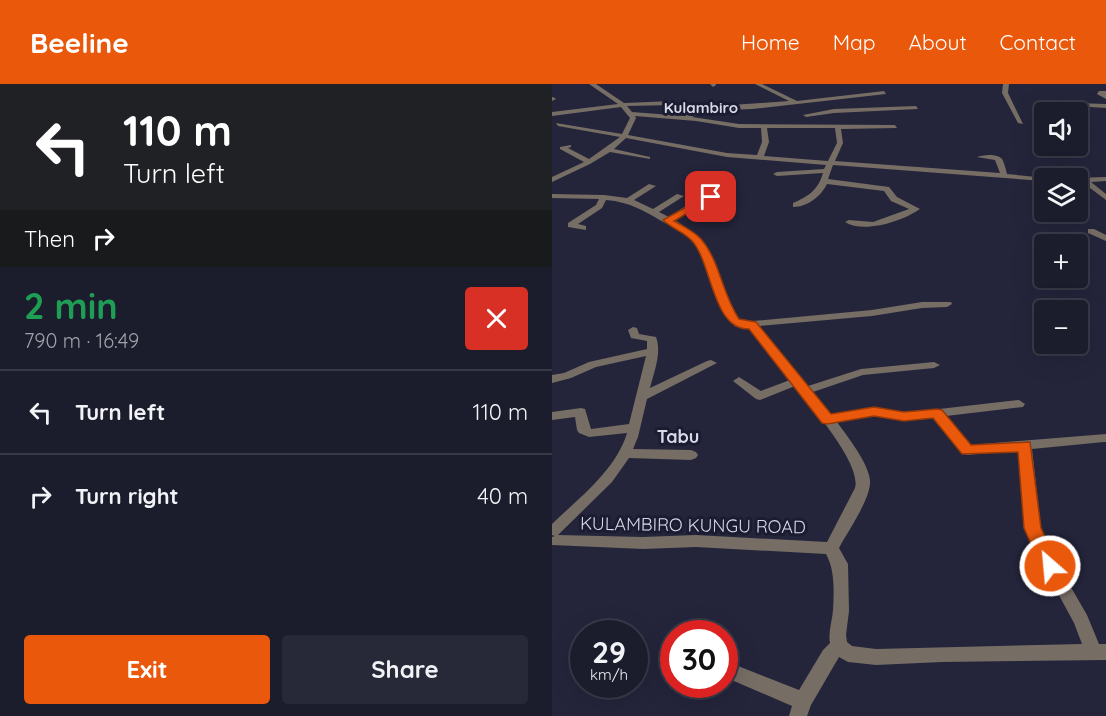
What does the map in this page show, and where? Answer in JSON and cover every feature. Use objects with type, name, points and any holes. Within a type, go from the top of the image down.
[{"type":"street","points":[[552,180],[608,150],[625,136],[632,124],[631,114],[621,104],[592,84]]},
{"type":"street","points":[[758,84],[796,103],[819,127]]},
{"type":"street","points":[[1006,84],[1005,93],[1022,123]]},
{"type":"street","points":[[685,118],[703,109],[796,103],[884,93]]},
{"type":"street","points":[[552,114],[621,104],[673,103]]},
{"type":"street","points":[[1088,105],[1106,106]]},
{"type":"street","points":[[807,115],[834,111],[916,108]]},
{"type":"street","points":[[631,114],[685,118],[736,126],[895,127]]},
{"type":"street","points":[[558,124],[759,158],[1034,178]]},
{"type":"street","points":[[759,158],[767,140],[763,126]]},
{"type":"street","points":[[796,205],[815,195],[824,181],[840,143],[838,127]]},
{"type":"street","points":[[569,146],[562,148],[588,162]]},
{"type":"street","points":[[608,150],[648,158]]},
{"type":"street","points":[[980,157],[998,158],[1004,175]]},
{"type":"street","points":[[777,174],[827,171]]},
{"type":"street","points":[[1088,180],[1106,179]]},
{"type":"street","points":[[824,181],[886,189],[894,199],[916,209],[874,225],[849,222]]},
{"type":"street","points":[[628,201],[652,186]]},
{"type":"street","points":[[1088,186],[1106,198]]},
{"type":"street","points":[[552,196],[628,201],[689,233],[698,242],[709,262],[726,308],[734,321],[742,325],[947,304]]},
{"type":"street","points":[[652,212],[680,196]]},
{"type":"street","points":[[667,220],[709,197],[719,198]]},
{"type":"street","points":[[583,228],[571,225],[597,208],[603,199]]},
{"type":"street","points":[[1091,231],[1106,238]]},
{"type":"street","points":[[752,325],[827,420],[859,465],[864,476],[861,490],[831,548],[840,564],[841,611],[837,635],[839,646],[848,654],[876,657],[1100,652],[1035,537],[1025,446]]},
{"type":"street","points":[[554,537],[607,478],[625,453],[634,428],[652,351],[652,339],[635,336],[633,330]]},
{"type":"street","points":[[552,379],[567,376],[592,364],[652,351]]},
{"type":"street","points":[[642,397],[711,363]]},
{"type":"street","points":[[739,381],[760,396],[850,377],[861,372],[934,365]]},
{"type":"street","points":[[827,420],[874,412],[904,417],[1019,404]]},
{"type":"street","points":[[552,416],[581,412],[583,430],[589,433],[634,428]]},
{"type":"street","points":[[937,414],[967,450],[1104,438]]},
{"type":"street","points":[[625,453],[691,455]]},
{"type":"street","name":"KULAMBIRO KUNGU ROAD","points":[[554,537],[644,543],[696,541],[831,548]]},
{"type":"street","points":[[738,675],[801,708],[830,656],[839,646]]},
{"type":"district","name":"Kulambiro","points":[[701,107]]},
{"type":"district","name":"Tabu","points":[[678,436]]},
{"type":"route","points":[[711,197],[667,220],[696,238],[709,262],[726,308],[734,321],[742,325],[752,325],[827,420],[874,412],[904,417],[937,414],[967,450],[1025,446],[1031,519],[1038,545],[1050,566]]}]
